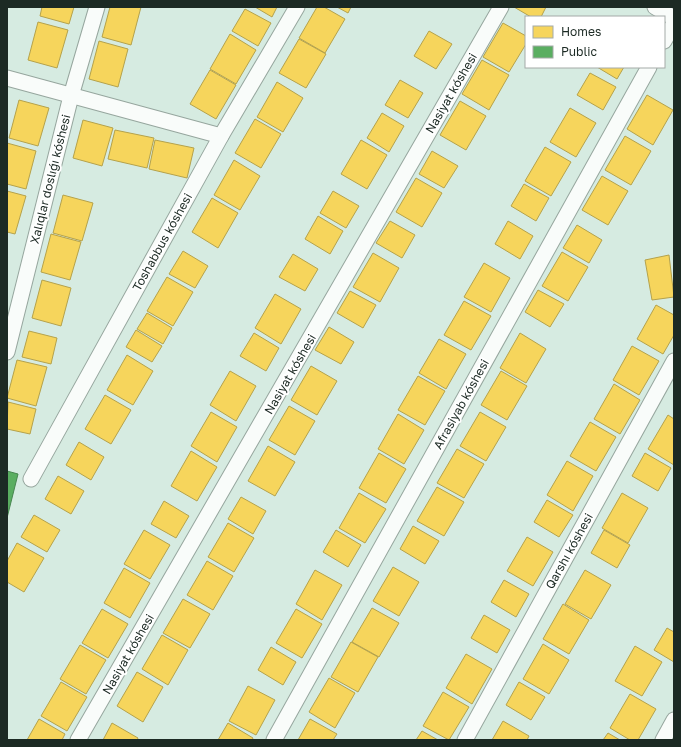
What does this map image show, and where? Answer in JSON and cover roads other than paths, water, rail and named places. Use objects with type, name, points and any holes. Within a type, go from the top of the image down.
[{"type":"street","name":"Xalıqlar doslıǵı kóshesi","points":[[7,352],[71,96],[97,7]]},
{"type":"street","name":"Toshabbus kóshesi","points":[[30,479],[221,136],[297,7]]},
{"type":"street","name":"Nasiyat kóshesi","points":[[78,740],[501,7]]},
{"type":"street","points":[[655,7],[674,18]]},
{"type":"street","points":[[665,39],[674,23]]},
{"type":"street","name":"Afrasiyab kóshesi","points":[[274,740],[648,68]]},
{"type":"street","points":[[7,78],[221,136]]},
{"type":"street","name":"Qarshı kóshesi","points":[[465,740],[674,361]]},
{"type":"street","points":[[663,740],[674,720]]}]
